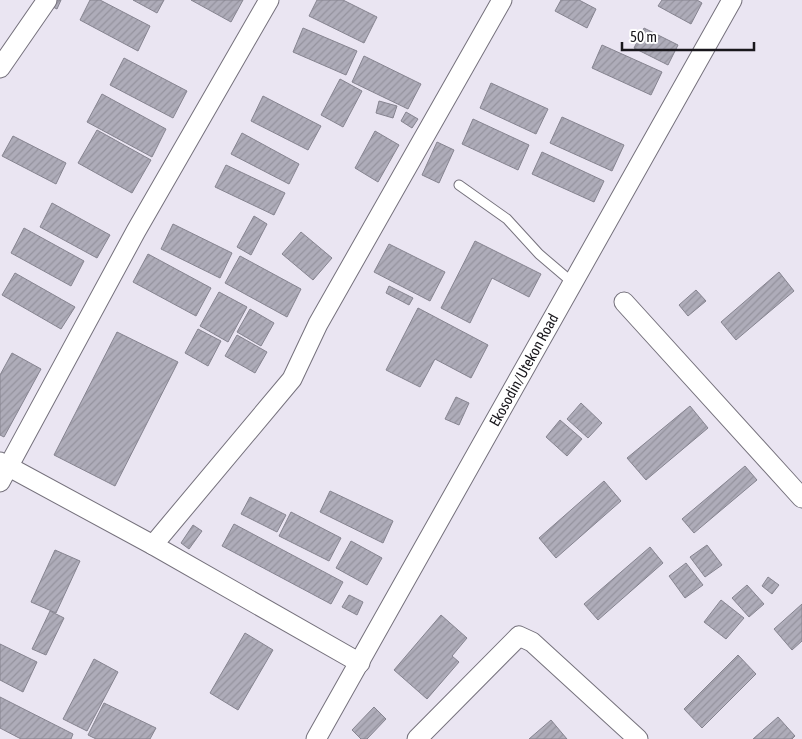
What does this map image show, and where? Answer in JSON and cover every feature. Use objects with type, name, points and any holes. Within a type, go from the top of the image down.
[{"type":"street","points":[[0,68],[48,0]]},
{"type":"street","points":[[269,0],[136,231],[3,470],[153,545],[360,663]]},
{"type":"street","points":[[153,545],[292,379],[318,324],[502,0]]},
{"type":"street","name":"Ekosodin/Utekon Road","points":[[316,739],[732,0]]},
{"type":"street","points":[[624,302],[802,498]]},
{"type":"street","points":[[418,739],[519,636],[532,642],[638,739]]},
{"type":"lane","points":[[459,185],[507,219],[539,254],[573,284]]},
{"type":"building","points":[[50,0],[61,0],[57,9],[47,4]]},
{"type":"building","points":[[90,0],[100,0],[150,26],[138,51],[80,20]]},
{"type":"building","points":[[133,0],[164,0],[157,13]]},
{"type":"building","points":[[191,0],[243,0],[231,22]]},
{"type":"building","points":[[317,0],[343,0],[377,17],[364,43],[309,16]]},
{"type":"building","points":[[561,0],[579,0],[596,9],[587,28],[555,11]]},
{"type":"building","points":[[662,0],[697,0],[702,3],[691,24],[658,6]]},
{"type":"building","points":[[303,28],[357,51],[346,75],[293,52]]},
{"type":"building","points":[[644,28],[678,45],[668,65],[634,48]]},
{"type":"building","points":[[602,45],[662,72],[651,95],[592,68]]},
{"type":"building","points":[[364,56],[421,84],[408,109],[352,82]]},
{"type":"building","points":[[124,58],[187,91],[173,118],[110,85]]},
{"type":"building","points":[[340,79],[362,91],[343,127],[321,115]]},
{"type":"building","points":[[491,83],[548,109],[536,134],[480,108]]},
{"type":"building","points":[[102,94],[166,129],[152,157],[87,122]]},
{"type":"building","points":[[263,96],[321,126],[308,150],[251,121]]},
{"type":"building","points":[[379,101],[397,106],[393,118],[376,113]]},
{"type":"building","points":[[406,112],[418,119],[412,128],[401,121]]},
{"type":"building","points":[[562,117],[624,145],[612,171],[550,143]]},
{"type":"building","points":[[473,119],[529,145],[518,170],[462,144]]},
{"type":"building","points":[[97,130],[151,160],[132,193],[78,163]]},
{"type":"building","points":[[375,131],[399,145],[378,182],[355,168]]},
{"type":"building","points":[[242,133],[299,164],[289,184],[231,154]]},
{"type":"building","points":[[13,136],[66,163],[56,184],[2,156]]},
{"type":"building","points":[[437,142],[454,150],[439,183],[422,175]]},
{"type":"building","points":[[542,152],[604,181],[594,202],[532,174]]},
{"type":"building","points":[[226,165],[285,193],[274,215],[215,187]]},
{"type":"building","points":[[52,203],[110,235],[97,258],[40,227]]},
{"type":"building","points":[[254,216],[267,224],[251,255],[237,247]]},
{"type":"building","points":[[173,224],[232,253],[220,278],[161,249]]},
{"type":"building","points":[[24,228],[84,261],[71,286],[11,253]]},
{"type":"building","points":[[301,232],[332,258],[313,280],[282,254]]},
{"type":"building","points":[[475,241],[541,274],[529,297],[492,278],[470,323],[441,308]]},
{"type":"building","points":[[389,244],[445,272],[430,301],[374,272]]},
{"type":"building","points":[[148,254],[211,288],[196,316],[133,282]]},
{"type":"building","points":[[240,256],[301,289],[287,317],[225,283]]},
{"type":"building","points":[[779,272],[794,291],[736,340],[721,322]]},
{"type":"building","points":[[15,273],[75,307],[61,329],[2,295]]},
{"type":"building","points":[[389,286],[413,298],[409,305],[386,293]]},
{"type":"building","points":[[696,290],[706,301],[688,316],[679,305]]},
{"type":"building","points":[[219,292],[247,307],[228,342],[200,326]]},
{"type":"building","points":[[418,308],[488,345],[471,378],[435,359],[420,387],[386,370]]},
{"type":"building","points":[[250,309],[274,323],[261,346],[237,332]]},
{"type":"building","points":[[198,329],[221,341],[208,366],[185,353]]},
{"type":"building","points":[[117,332],[178,362],[115,486],[54,455]]},
{"type":"building","points":[[237,335],[267,352],[255,373],[225,356]]},
{"type":"building","points":[[12,353],[41,369],[4,437],[0,435],[0,375]]},
{"type":"building","points":[[456,397],[469,403],[459,425],[445,419]]},
{"type":"building","points":[[581,403],[602,423],[588,438],[567,419]]},
{"type":"building","points":[[690,406],[708,428],[646,480],[627,458]]},
{"type":"building","points":[[560,420],[582,439],[567,456],[546,437]]},
{"type":"building","points":[[745,466],[757,480],[694,533],[682,519]]},
{"type":"building","points":[[604,481],[621,501],[556,558],[539,538]]},
{"type":"building","points":[[330,491],[393,521],[383,543],[320,512]]},
{"type":"building","points":[[250,497],[286,515],[277,532],[241,514]]},
{"type":"building","points":[[291,512],[341,538],[329,561],[279,536]]},
{"type":"building","points":[[234,524],[343,582],[331,604],[222,546]]},
{"type":"building","points":[[193,525],[202,531],[189,549],[181,543]]},
{"type":"building","points":[[351,541],[382,558],[367,585],[336,568]]},
{"type":"building","points":[[707,545],[722,565],[705,577],[690,557]]},
{"type":"building","points":[[650,547],[663,563],[598,620],[584,604]]},
{"type":"building","points":[[55,550],[80,561],[56,613],[31,602]]},
{"type":"building","points":[[686,563],[703,585],[685,598],[669,576]]},
{"type":"building","points":[[768,577],[779,585],[772,594],[762,586]]},
{"type":"building","points":[[747,585],[764,604],[749,617],[732,598]]},
{"type":"building","points":[[349,595],[363,602],[357,615],[342,607]]},
{"type":"building","points":[[721,600],[744,618],[726,639],[704,622]]},
{"type":"building","points":[[802,604],[802,641],[792,650],[774,629]]},
{"type":"building","points":[[50,611],[64,618],[46,655],[32,649]]},
{"type":"building","points":[[441,615],[467,638],[452,656],[459,662],[427,699],[394,670]]},
{"type":"building","points":[[245,633],[273,650],[238,710],[210,693]]},
{"type":"building","points":[[0,644],[37,662],[23,692],[0,680]]},
{"type":"building","points":[[738,655],[756,674],[702,728],[684,709]]},
{"type":"building","points":[[94,659],[118,672],[87,731],[63,719]]},
{"type":"building","points":[[0,697],[73,734],[71,739],[21,739],[0,728]]},
{"type":"building","points":[[104,703],[156,728],[150,739],[96,739],[88,735]]},
{"type":"building","points":[[374,707],[386,719],[367,739],[361,739],[352,730]]},
{"type":"building","points":[[778,717],[795,736],[792,739],[753,739]]},
{"type":"building","points":[[551,720],[567,739],[529,739]]}]
